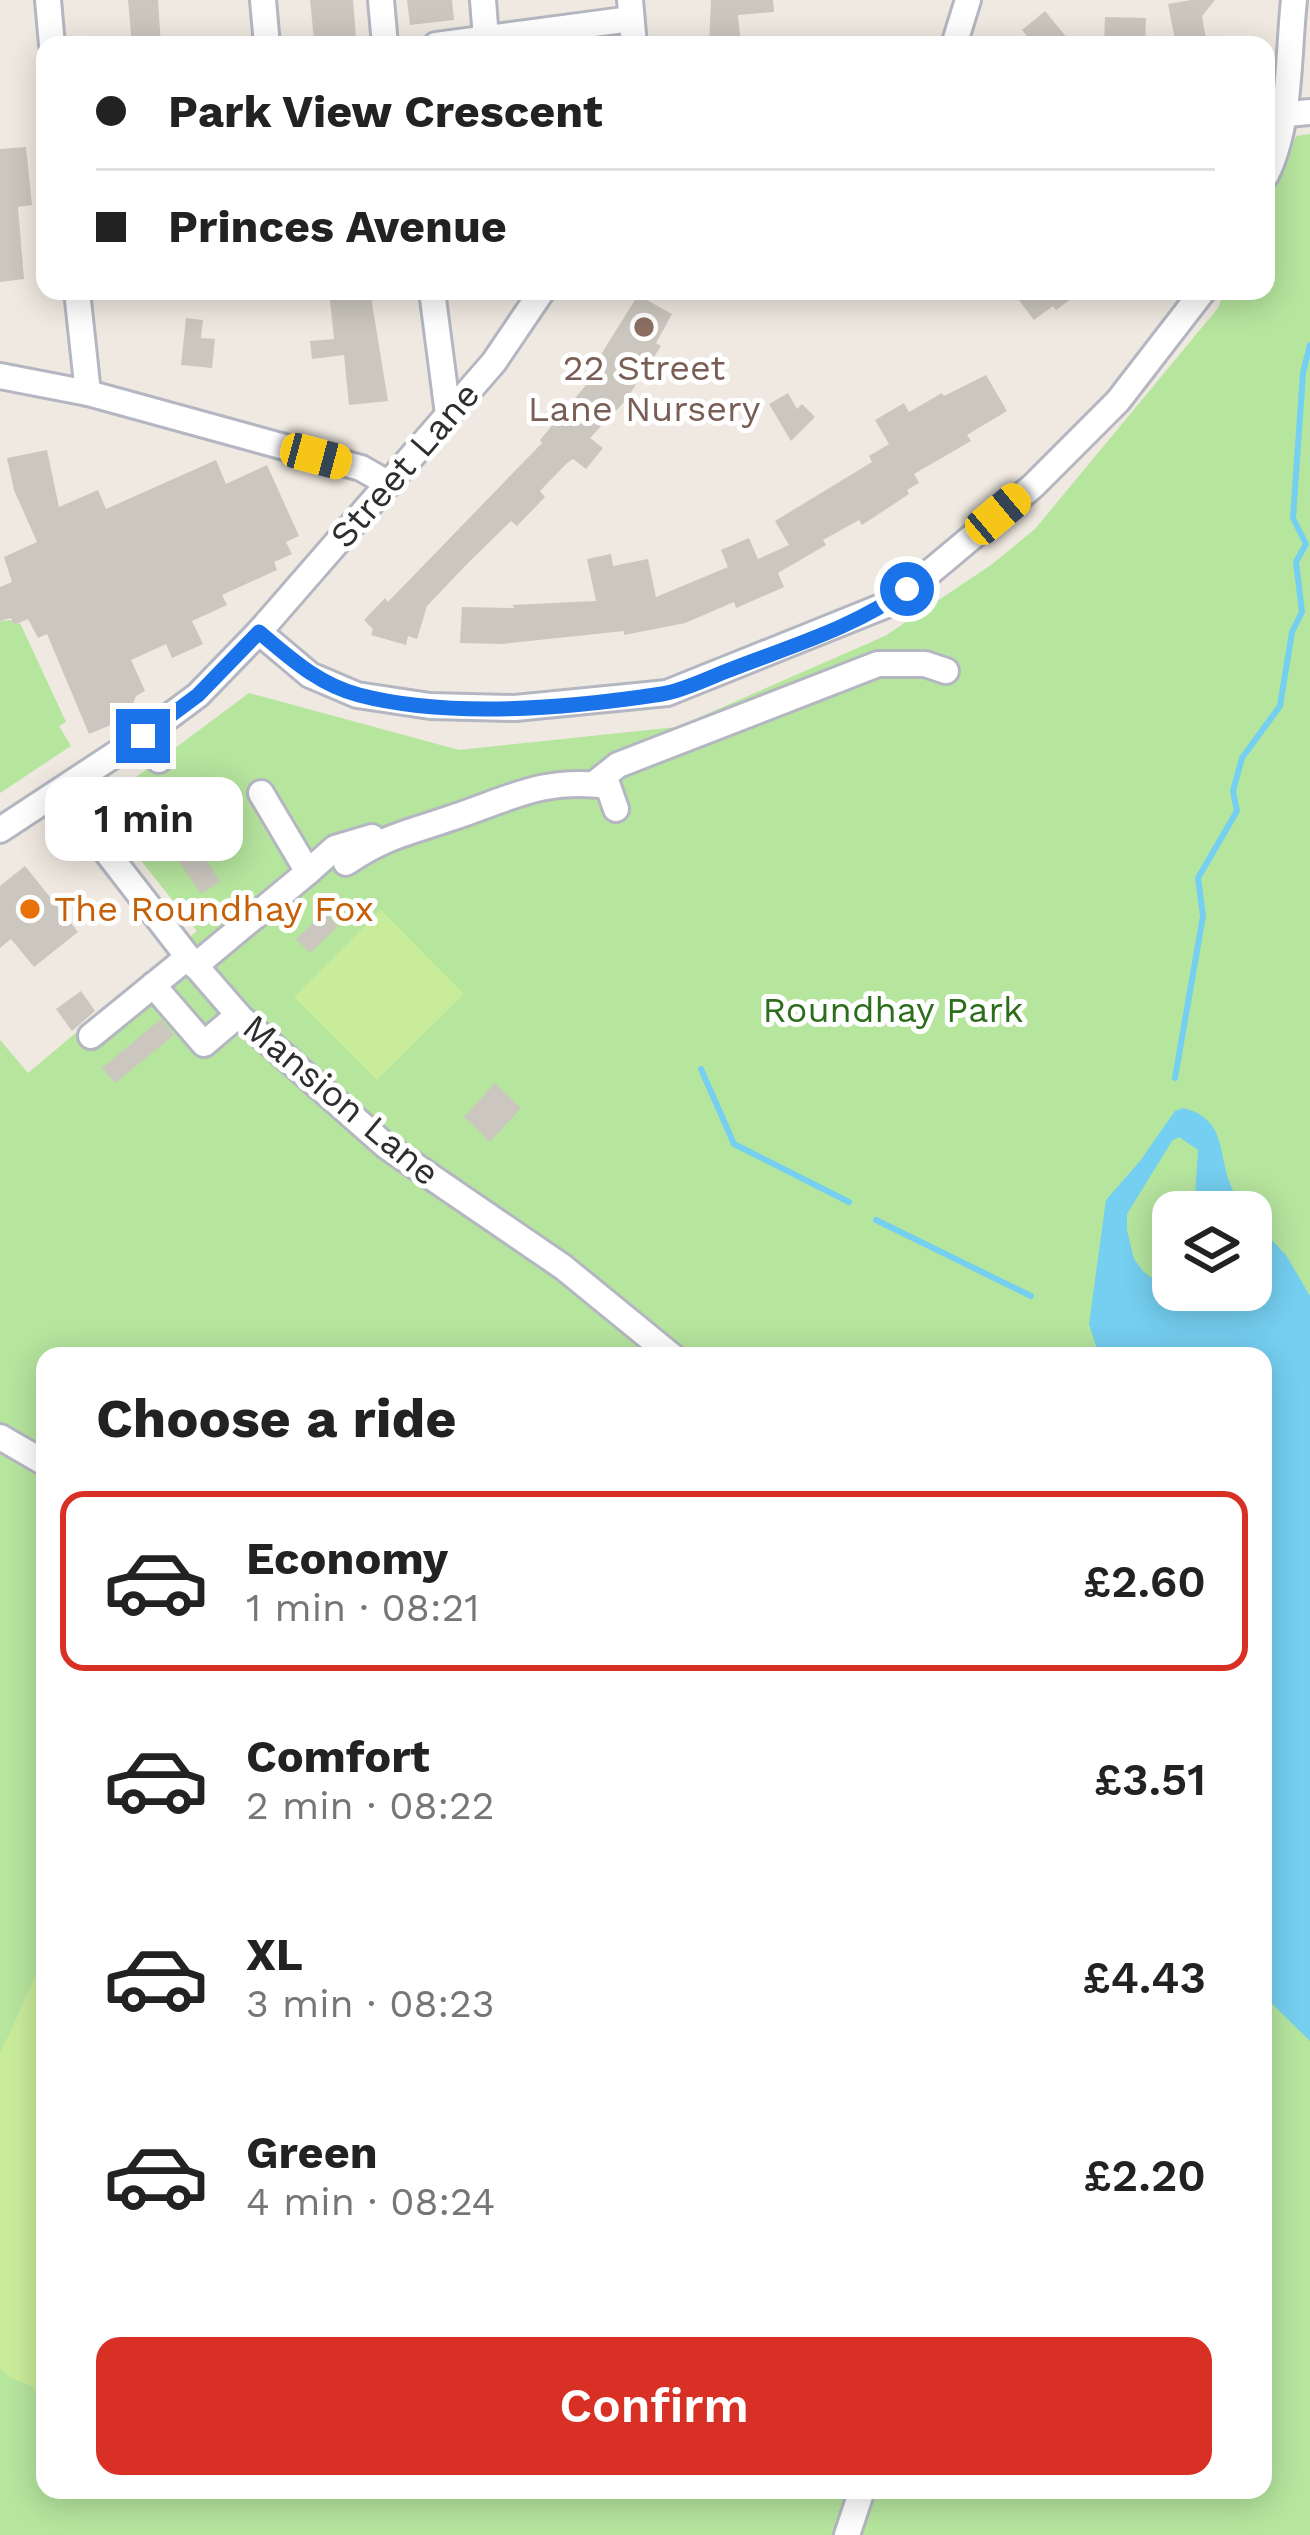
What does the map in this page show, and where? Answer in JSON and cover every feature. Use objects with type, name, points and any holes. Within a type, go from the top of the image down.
[{"type":"street","points":[[48,0],[51,36]]},
{"type":"street","points":[[263,0],[267,36]]},
{"type":"street","points":[[381,0],[384,36]]},
{"type":"street","points":[[473,36],[483,0]]},
{"type":"street","points":[[957,36],[968,0]]},
{"type":"street","points":[[1275,110],[1294,0]]},
{"type":"street","points":[[517,36],[632,21]]},
{"type":"street","points":[[1275,116],[1310,112]]},
{"type":"street","points":[[78,300],[88,393]]},
{"type":"street","points":[[433,300],[448,414]]},
{"type":"street","name":"Street Lane","points":[[0,830],[198,695],[259,632],[494,362],[536,300]]},
{"type":"street","points":[[259,632],[310,675],[357,695],[412,704],[515,708],[667,693],[886,605],[1033,485],[1101,418],[1196,300]]},
{"type":"street","points":[[0,376],[88,393],[361,468],[389,484]]},
{"type":"street","points":[[593,784],[618,765],[878,664],[925,664],[946,671]]},
{"type":"street","points":[[143,736],[159,760]]},
{"type":"street","points":[[346,862],[384,838],[521,791],[608,786],[616,809]]},
{"type":"street","name":"Mansion Lane","points":[[60,792],[238,1015],[386,1146],[618,1308],[662,1347]]},
{"type":"street","points":[[261,793],[308,872]]},
{"type":"street","points":[[91,1036],[335,848],[358,838],[384,838]]},
{"type":"street","points":[[153,985],[204,1043],[238,1015]]},
{"type":"street","points":[[0,1437],[36,1458]]},
{"type":"street","points":[[848,2535],[859,2499]]},
{"type":"green space","name":"Roundhay Park","points":[[1310,134],[1310,2535],[0,2535],[0,1040],[28,1073],[197,931],[111,823],[106,810],[112,795],[249,693],[459,750],[677,727],[885,636],[991,565],[1035,529],[1221,300],[1275,300],[1275,182],[1296,136]]},
{"type":"green space","points":[[12,620],[14,625],[20,623],[66,722],[59,726],[71,746],[0,793],[0,621]]},
{"type":"green space","points":[[381,910],[464,994],[377,1080],[294,997]]},
{"type":"green space","points":[[36,1978],[36,2388],[0,2368],[0,2054]]},
{"type":"water","points":[[1183,1108],[1210,1123],[1234,1191],[1195,1191],[1198,1150],[1179,1137],[1172,1141],[1127,1214],[1134,1259],[1152,1278],[1152,1311],[1272,1311],[1272,1240],[1310,1296],[1310,2041],[1272,2004],[1272,1347],[1096,1347],[1089,1324],[1106,1200],[1175,1111]]},
{"type":"building","points":[[128,0],[158,0],[160,36],[131,36]]},
{"type":"building","points":[[310,0],[353,0],[356,36],[314,36]]},
{"type":"building","points":[[407,0],[452,0],[454,20],[410,25]]},
{"type":"building","points":[[711,0],[773,0],[774,12],[738,15],[740,36],[709,36]]},
{"type":"building","points":[[1215,0],[1202,16],[1205,36],[1174,36],[1168,4]]},
{"type":"building","points":[[1045,11],[1066,36],[1027,36],[1022,30]]},
{"type":"building","points":[[1105,17],[1146,18],[1145,36],[1104,36]]},
{"type":"building","points":[[26,147],[32,205],[18,207],[24,279],[0,282],[0,149]]},
{"type":"building","points":[[330,300],[371,300],[388,401],[349,405],[344,355],[312,359],[310,341],[334,339]]},
{"type":"building","points":[[635,300],[647,300],[672,314],[656,343],[661,346],[625,401],[590,438],[603,448],[586,469],[573,459],[567,463],[540,491],[545,497],[517,526],[511,521],[427,606],[417,639],[408,636],[406,645],[371,635],[373,629],[364,620],[385,598],[388,602],[542,443],[591,379],[587,377]]},
{"type":"building","points":[[1019,300],[1070,300],[1056,310],[1053,306],[1034,320]]},
{"type":"building","points":[[186,318],[203,320],[201,338],[215,339],[212,368],[181,365]]},
{"type":"building","points":[[986,375],[1007,411],[967,435],[971,441],[914,474],[919,483],[907,490],[909,494],[862,525],[859,520],[823,540],[826,545],[778,573],[784,587],[736,608],[734,602],[685,623],[624,635],[624,631],[502,644],[460,643],[462,607],[596,601],[587,559],[611,554],[613,566],[648,559],[656,597],[728,567],[721,550],[749,538],[758,559],[789,545],[775,521],[872,462],[869,456],[889,444],[875,420],[904,403],[909,412]]},
{"type":"building","points":[[788,393],[797,409],[802,404],[815,417],[791,441],[769,404]]},
{"type":"building","points":[[47,450],[59,507],[98,490],[106,509],[216,460],[226,484],[267,465],[299,536],[286,542],[292,554],[274,562],[277,570],[222,595],[227,605],[192,621],[203,644],[172,658],[166,644],[131,660],[145,691],[136,696],[131,708],[115,715],[118,722],[89,734],[47,634],[38,638],[28,619],[14,625],[11,618],[0,621],[0,587],[12,582],[4,557],[37,542],[14,490],[7,458]]},
{"type":"building","points":[[155,786],[220,881],[201,894],[137,799]]},
{"type":"building","name":"The Roundhay Fox","points":[[25,866],[78,932],[34,967],[11,939],[0,948],[0,886]]},
{"type":"building","points":[[324,912],[338,926],[310,953],[296,939]]},
{"type":"building","points":[[81,991],[95,1011],[72,1031],[56,1009]]},
{"type":"building","points":[[161,1019],[174,1035],[115,1083],[102,1068]]},
{"type":"building","points":[[495,1083],[521,1108],[490,1142],[464,1117]]},
{"type":"waterway","points":[[1175,1078],[1203,916],[1198,878],[1237,811],[1233,791],[1242,758],[1280,706],[1292,632],[1302,612],[1296,562],[1306,544],[1293,518],[1303,373],[1310,345]]},
{"type":"waterway","points":[[701,1069],[734,1144],[849,1202]]},
{"type":"waterway","points":[[876,1220],[1031,1296]]},
{"type":"place","name":"22 Street Lane Nursery","points":[[644,327]]},
{"type":"place","name":"The Roundhay Fox","points":[[30,909]]},
{"type":"route","points":[[143,736],[198,695],[259,632],[310,675],[357,695],[430,706],[515,708],[667,693],[803,642],[886,605],[907,589]]}]
